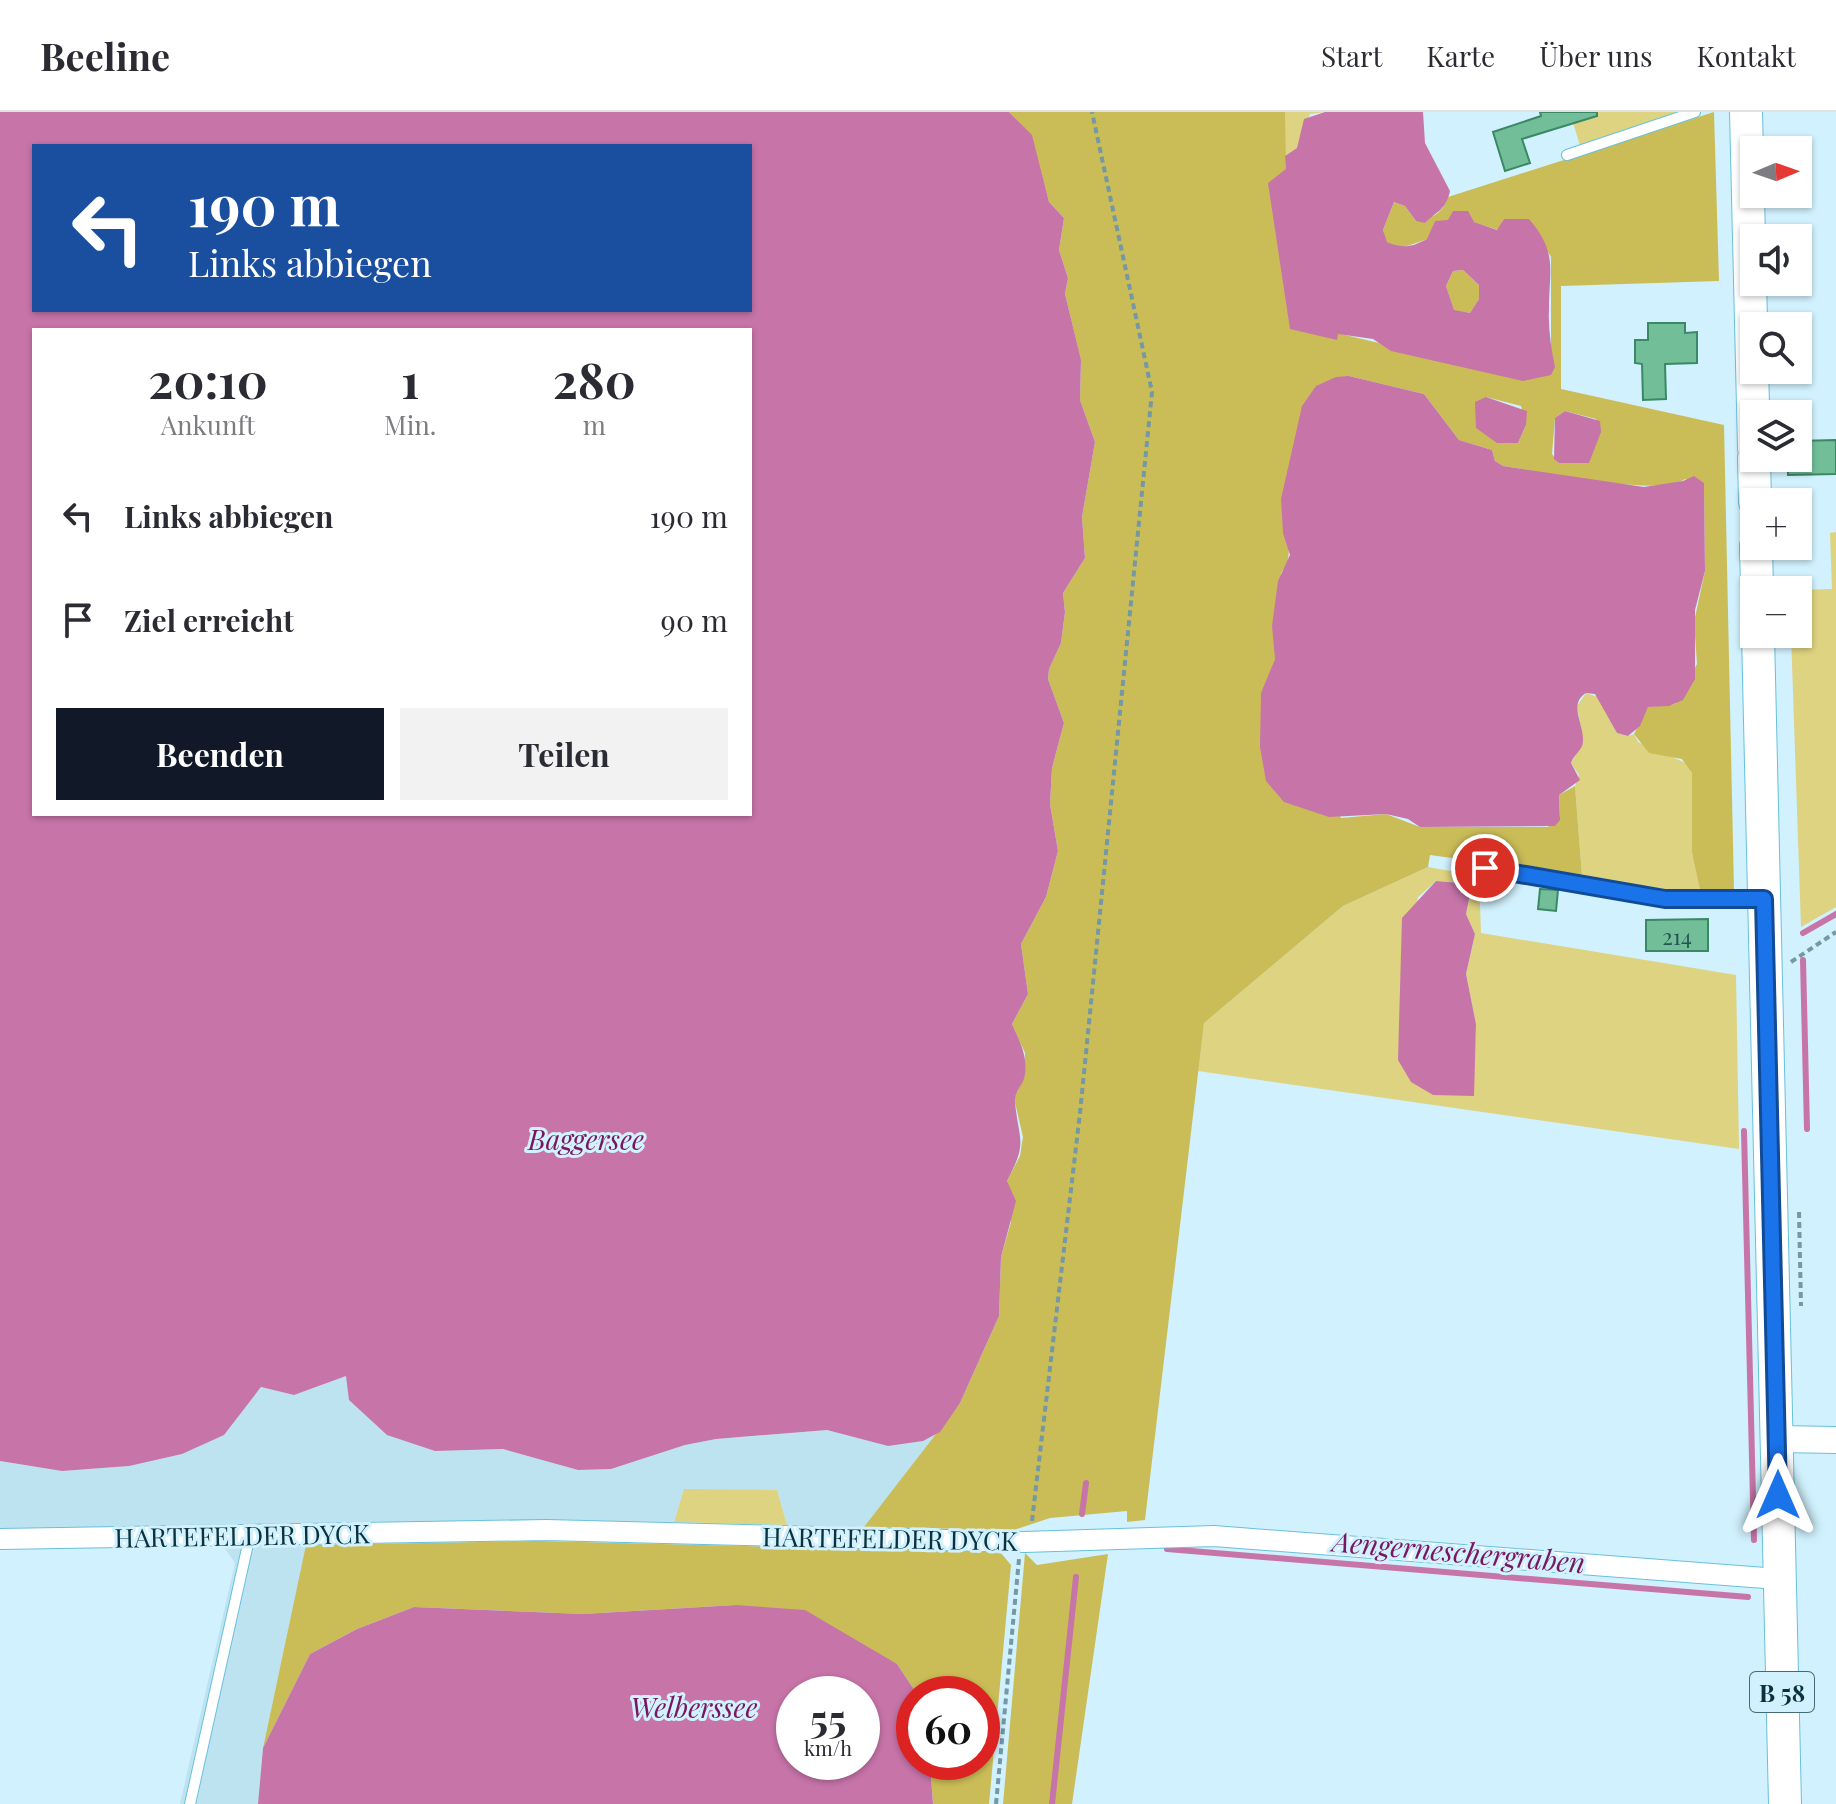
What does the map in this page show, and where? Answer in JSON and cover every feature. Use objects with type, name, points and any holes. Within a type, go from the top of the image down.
[{"type":"main road","points":[[1746,112],[1753,400]]},
{"type":"main road","name":"B 58","points":[[1758,648],[1785,1804]]},
{"type":"street","points":[[1778,1439],[1836,1440]]},
{"type":"street","name":"HARTEFELDER DYCK","points":[[0,1539],[546,1530],[1024,1542],[1214,1536],[1778,1579]]},
{"type":"lane","points":[[1567,155],[1695,112]]},
{"type":"lane","points":[[1485,868],[1665,899],[1764,899]]},
{"type":"lane","points":[[190,1804],[250,1535]]},
{"type":"path","points":[[996,1804],[1016,1573],[1037,1496],[1152,392],[1092,112]]},
{"type":"path","points":[[1766,978],[1836,932]]},
{"type":"shaded area","points":[[1009,112],[1285,112],[1286,169],[1337,339],[1337,333],[1383,344],[1551,347],[1551,257],[1528,219],[1504,219],[1498,230],[1473,222],[1435,221],[1428,239],[1401,248],[1386,242],[1383,230],[1394,202],[1405,206],[1416,221],[1427,218],[1440,211],[1448,197],[1714,112],[1719,281],[1561,286],[1561,389],[1724,425],[1734,891],[1701,895],[1692,853],[1692,773],[1682,759],[1649,753],[1634,734],[1648,707],[1675,704],[1697,664],[1694,622],[1705,571],[1704,487],[1685,479],[1671,484],[1625,485],[1503,466],[1495,461],[1492,450],[1459,440],[1424,394],[1349,376],[1289,548],[1288,563],[1281,573],[1275,659],[1267,684],[1341,818],[1386,814],[1420,827],[1548,827],[1560,816],[1559,795],[1575,786],[1582,876],[1430,855],[1428,867],[1343,906],[1204,1023],[1145,1520],[1127,1522],[1127,1511],[1050,1518],[1014,1530],[864,1527],[960,1403],[999,1316],[1001,1257],[1011,1222],[1007,1181],[1020,1156],[1023,1137],[1014,1098],[1024,1078],[1025,1053],[1012,1024],[1028,994],[1021,944],[1046,897],[1058,851],[1050,804],[1052,768],[1064,723],[1048,679],[1049,669],[1061,643],[1065,612],[1063,593],[1085,558],[1082,517],[1095,442],[1080,400],[1081,361],[1065,294],[1068,278],[1059,250],[1064,218],[1049,202],[1031,135]],"holes":[[[1486,397],[1521,406],[1526,425],[1518,443],[1497,443]],[[1565,411],[1596,419],[1589,463],[1559,463],[1552,454],[1555,418]]]},
{"type":"shaded area","points":[[1285,112],[1325,112],[1310,114],[1297,148],[1285,156]]},
{"type":"shaded area","points":[[1570,112],[1681,112],[1580,146]]},
{"type":"shaded area","points":[[1463,270],[1479,285],[1479,299],[1470,313],[1454,311],[1446,286],[1453,271]]},
{"type":"shaded area","points":[[1836,532],[1836,907],[1801,927],[1791,648],[1812,648],[1812,590],[1832,589],[1830,533]]},
{"type":"shaded area","points":[[1586,693],[1598,697],[1617,733],[1634,734],[1638,742],[1688,764],[1692,773],[1692,853],[1701,895],[1582,876],[1575,786],[1579,775],[1571,763],[1583,742],[1577,706]]},
{"type":"shaded area","points":[[1428,867],[1479,876],[1481,933],[1736,975],[1739,1149],[1198,1071],[1204,1023],[1343,906]],"holes":[[[1436,881],[1472,884],[1466,914],[1475,934],[1466,974],[1476,1024],[1473,1096],[1398,1060],[1418,897]]]},
{"type":"shaded area","points":[[346,1376],[435,1451],[503,1449],[578,1470],[611,1469],[685,1445],[716,1439],[827,1430],[888,1446],[923,1441],[940,1432],[864,1527],[787,1525],[777,1490],[684,1490],[674,1522],[524,1520],[311,1524],[263,1748],[258,1804],[180,1804],[235,1563],[223,1546],[0,1549],[0,1461],[62,1471],[129,1466],[244,1406],[262,1387],[294,1395]]},
{"type":"shaded area","points":[[684,1489],[777,1490],[787,1525],[674,1522]]},
{"type":"shaded area","points":[[538,1541],[1000,1552],[1011,1565],[1000,1684],[1000,1676],[905,1676],[897,1664],[736,1605],[583,1614],[414,1607],[357,1629],[310,1654],[263,1748],[306,1545]]},
{"type":"shaded area","points":[[1025,1553],[1037,1565],[1108,1554],[1072,1804],[1003,1804]]},
{"type":"shaded area","points":[[931,1780],[991,1780],[989,1804],[933,1804]]},
{"type":"water","name":"Baggersee","points":[[0,112],[1009,112],[1032,135],[1049,202],[1064,218],[1059,250],[1068,278],[1065,294],[1081,360],[1080,400],[1095,442],[1082,517],[1085,558],[1063,593],[1065,612],[1061,643],[1049,669],[1048,679],[1064,723],[1052,768],[1050,804],[1058,851],[1046,897],[1021,944],[1028,994],[1012,1024],[1023,1050],[1025,1071],[1015,1099],[1020,1149],[1007,1181],[1016,1201],[1001,1257],[999,1316],[960,1403],[940,1432],[923,1441],[888,1446],[827,1430],[716,1439],[685,1445],[611,1469],[578,1470],[503,1449],[435,1451],[387,1435],[349,1400],[346,1376],[294,1395],[261,1387],[224,1435],[182,1454],[129,1466],[62,1471],[0,1461]]},
{"type":"water","points":[[1325,112],[1423,112],[1425,143],[1450,191],[1440,210],[1425,223],[1416,221],[1405,206],[1394,202],[1383,230],[1387,242],[1403,246],[1422,242],[1427,239],[1435,221],[1448,220],[1453,211],[1468,211],[1474,222],[1497,230],[1504,219],[1529,219],[1544,242],[1550,262],[1549,323],[1555,367],[1551,375],[1523,381],[1391,351],[1373,339],[1338,334],[1337,340],[1290,329],[1268,183],[1286,169],[1285,156],[1297,148],[1304,119]],"holes":[[[1463,270],[1479,285],[1479,299],[1470,313],[1454,310],[1446,286],[1453,271]]]},
{"type":"water","points":[[1349,376],[1424,394],[1459,440],[1492,450],[1495,461],[1503,466],[1644,487],[1683,481],[1694,476],[1704,483],[1705,571],[1695,610],[1695,679],[1683,700],[1669,706],[1648,707],[1640,726],[1628,736],[1617,733],[1595,694],[1586,693],[1581,698],[1577,709],[1583,744],[1571,763],[1580,780],[1559,795],[1560,820],[1555,826],[1420,827],[1408,819],[1386,814],[1329,817],[1284,802],[1266,781],[1260,747],[1261,693],[1275,659],[1272,626],[1278,581],[1290,555],[1283,533],[1281,499],[1302,406],[1316,386],[1336,377]]},
{"type":"water","points":[[1486,397],[1527,411],[1526,425],[1518,443],[1497,443],[1476,428],[1475,402]]},
{"type":"water","points":[[1565,411],[1600,421],[1601,432],[1589,463],[1559,463],[1554,459],[1555,418]]},
{"type":"water","points":[[1436,881],[1472,884],[1466,914],[1475,934],[1466,974],[1476,1024],[1474,1096],[1433,1095],[1411,1082],[1398,1060],[1402,918]]},
{"type":"water","name":"Welberssee","points":[[736,1605],[805,1610],[897,1664],[905,1676],[896,1676],[896,1780],[931,1780],[933,1804],[258,1804],[263,1748],[310,1654],[357,1629],[414,1607],[583,1614]]},
{"type":"building","points":[[1540,112],[1597,112],[1597,116],[1522,139],[1530,163],[1505,171],[1493,132],[1541,116]]},
{"type":"building","points":[[1648,323],[1685,323],[1685,333],[1697,332],[1697,363],[1665,364],[1666,399],[1643,400],[1642,364],[1635,363],[1635,340],[1648,340]]},
{"type":"building","points":[[1836,440],[1836,474],[1788,475],[1788,472],[1812,472],[1812,441]]},
{"type":"building","points":[[1540,889],[1558,890],[1556,911],[1538,909]]},
{"type":"building","points":[[1708,919],[1708,951],[1646,951],[1646,920]]},
{"type":"waterway","name":"Aengerneschergraben","points":[[1803,933],[1836,914]]},
{"type":"waterway","name":"Aengerneschergraben","points":[[1803,960],[1807,1129]]},
{"type":"waterway","name":"Aengerneschergraben","points":[[1744,1131],[1754,1540]]},
{"type":"waterway","points":[[1082,1514],[1086,1483]]},
{"type":"waterway","name":"Aengerneschergraben","points":[[1167,1549],[1748,1597]]},
{"type":"waterway","points":[[1052,1804],[1076,1577]]},
{"type":"route","points":[[1485,868],[1679,901],[1764,899],[1778,1495]]}]
